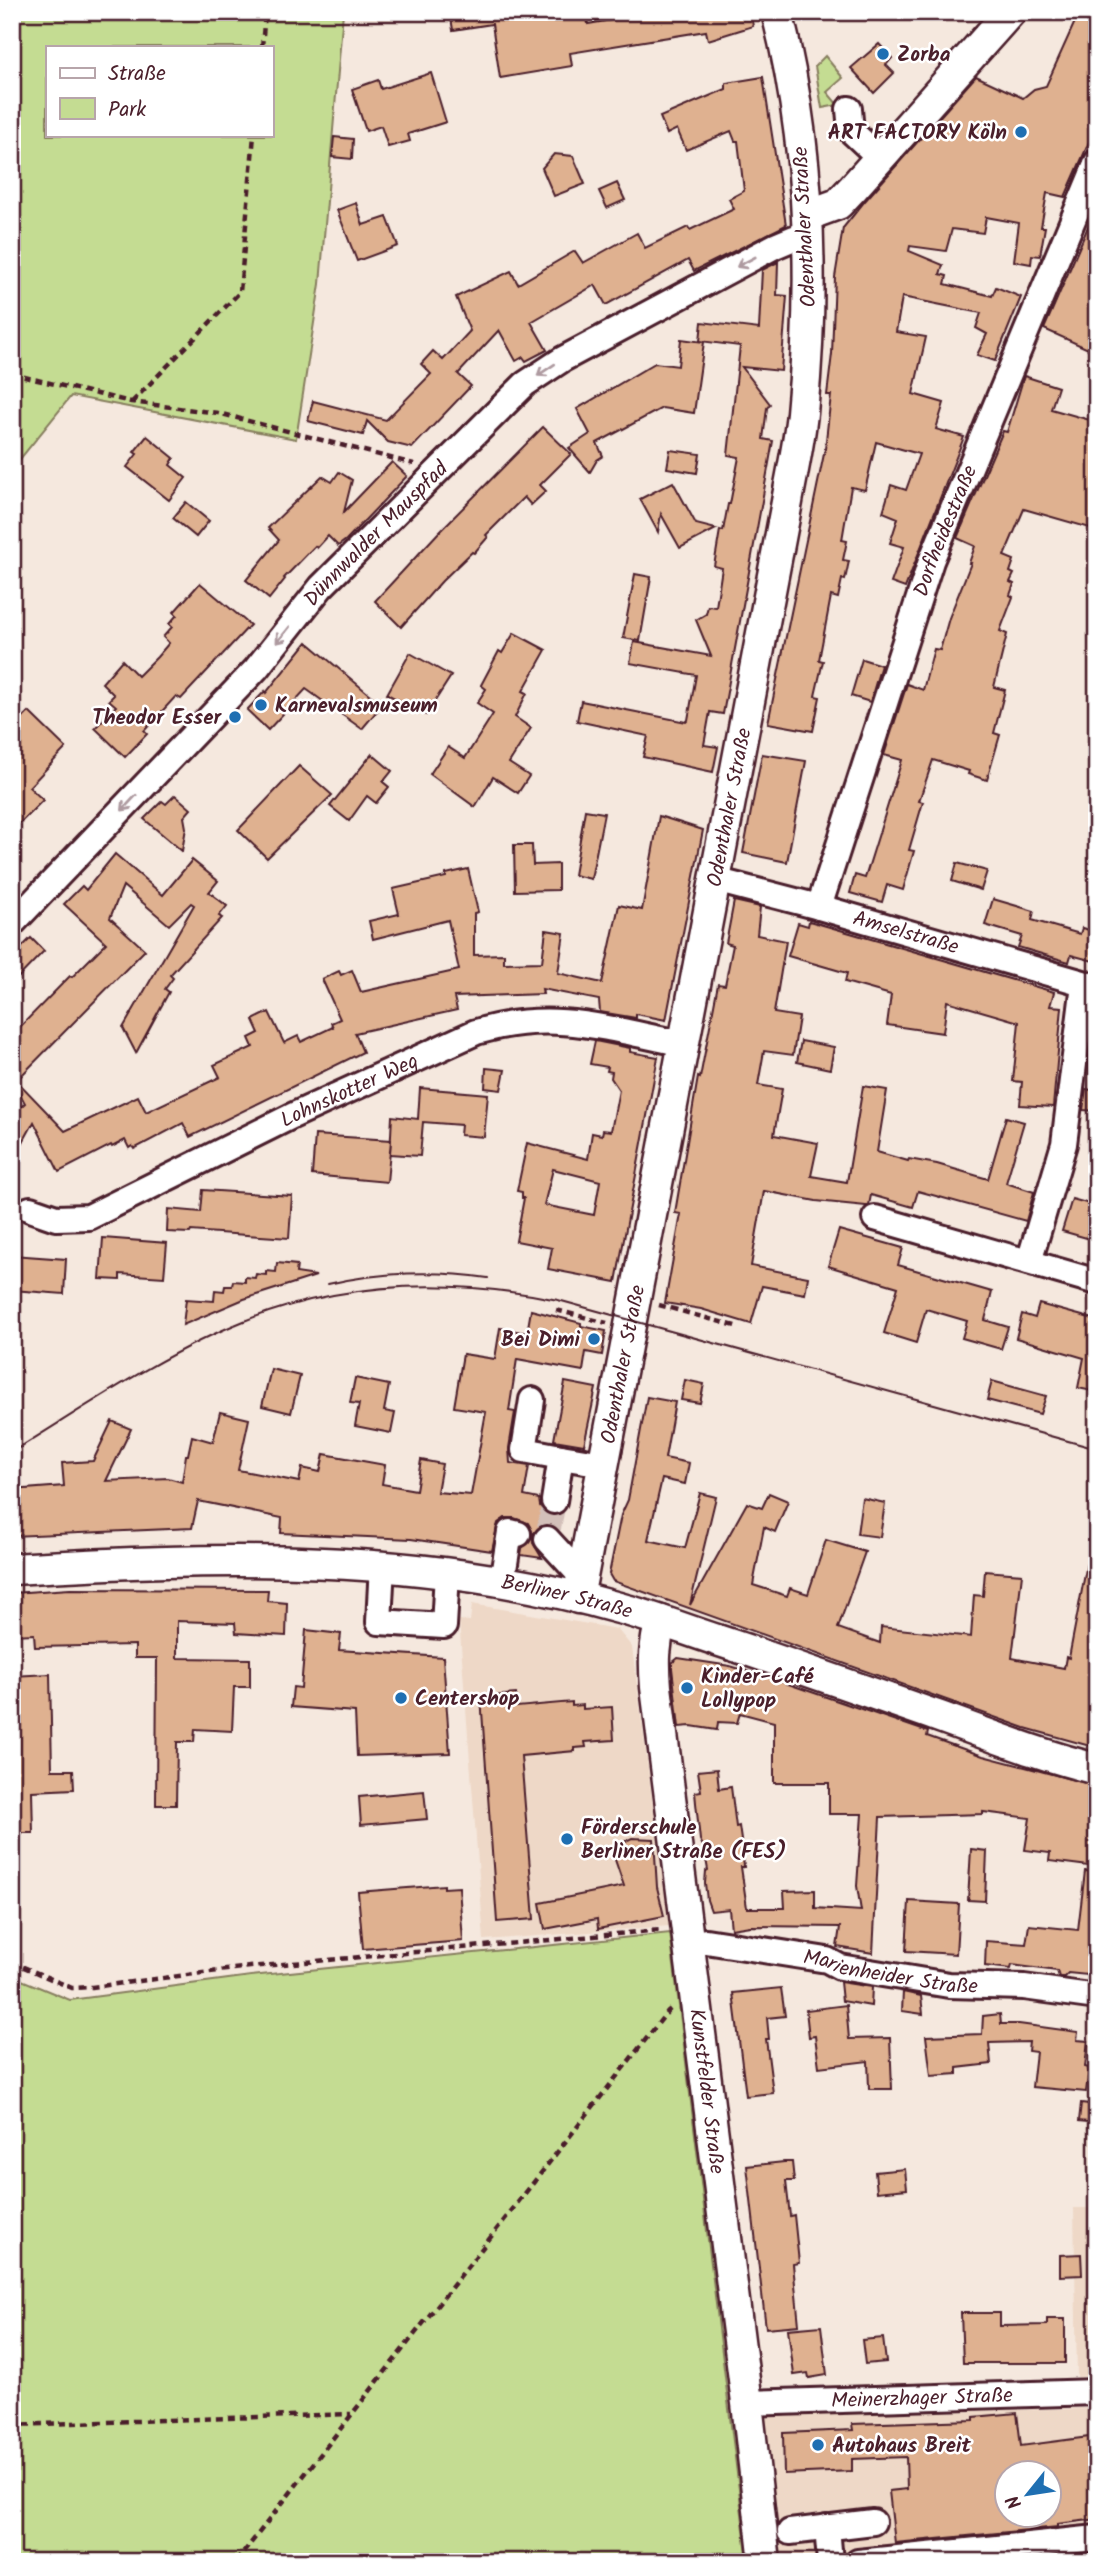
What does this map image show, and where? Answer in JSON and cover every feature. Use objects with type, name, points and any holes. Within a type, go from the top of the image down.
[{"type":"main road","name":"Odenthaler Straße","points":[[580,1588],[802,416],[809,322],[808,227],[799,130],[777,12]]},
{"type":"main road","name":"Dünnwalder Mauspfad","points":[[808,227],[838,204],[1010,12]]},
{"type":"main road","name":"Berliner Straße","points":[[12,1569],[140,1562],[332,1562],[382,1565],[502,1582],[580,1588],[661,1621],[1029,1749],[1097,1769]]},
{"type":"main road","name":"Kunstfelder Straße","points":[[661,1621],[655,1638],[654,1670],[765,2562]]},
{"type":"street","points":[[849,109],[851,131],[880,158]]},
{"type":"street","name":"Dorfheidestraße","points":[[819,907],[931,561],[1097,162]]},
{"type":"street","name":"Dünnwalder Mauspfad","points":[[12,924],[256,669],[321,587],[525,384],[563,359],[775,246],[794,239],[808,227]]},
{"type":"street","name":"Amselstraße","points":[[715,880],[1090,985]]},
{"type":"street","points":[[1029,1262],[1064,1144],[1090,985]]},
{"type":"street","name":"Lohnskotter Weg","points":[[30,1209],[56,1218],[89,1217],[292,1116],[476,1032],[503,1024],[546,1020],[580,1023],[684,1044]]},
{"type":"street","points":[[875,1218],[1097,1282]]},
{"type":"street","points":[[532,1400],[524,1450],[603,1464]]},
{"type":"street","points":[[554,1501],[561,1457]]},
{"type":"street","points":[[502,1582],[510,1532],[518,1534]]},
{"type":"street","points":[[547,1535],[580,1588]]},
{"type":"street","points":[[382,1565],[379,1622],[444,1626],[447,1573]]},
{"type":"street","name":"Marienheider Straße","points":[[687,1936],[827,1960],[840,1967],[949,1984],[1024,1987],[1097,1997]]},
{"type":"street","name":"Meinerzhager Straße","points":[[747,2403],[1097,2392]]},
{"type":"street","points":[[790,2532],[873,2522]]},
{"type":"street","points":[[827,2528],[830,2562]]},
{"type":"street","points":[[858,2562],[1097,2538]]},
{"type":"path","points":[[262,46],[265,12]]},
{"type":"path","points":[[131,402],[240,292],[254,136]]},
{"type":"path","points":[[12,374],[131,402],[218,413],[438,470]]},
{"type":"path","points":[[634,1299],[739,1327]]},
{"type":"path","points":[[556,1311],[628,1328]]},
{"type":"path","points":[[12,1962],[72,1987],[92,1987],[250,1967],[687,1936]]},
{"type":"path","points":[[236,2562],[668,2011],[695,1993]]},
{"type":"path","points":[[12,2425],[352,2414]]},
{"type":"shaded area","name":"Förderschule Berliner Straße (FES)","points":[[472,1604],[617,1629],[632,1647],[669,1926],[484,1940],[459,1620],[470,1621]]},
{"type":"shaded area","points":[[1074,2208],[1097,2208],[1097,2376],[1077,2377]]},
{"type":"shaded area","points":[[1097,2408],[1097,2562],[776,2562],[760,2416]]},
{"type":"green space","points":[[12,12],[343,12],[320,284],[296,439],[71,396],[12,469]]},
{"type":"green space","points":[[825,56],[843,78],[827,92],[838,105],[822,108],[815,66]]},
{"type":"green space","points":[[670,1933],[748,2562],[12,2562],[12,1976],[70,2000],[251,1976]]},
{"type":"building","points":[[450,12],[586,12],[588,24],[657,12],[750,12],[753,26],[708,40],[706,31],[570,53],[572,66],[500,78],[492,24],[453,30]]},
{"type":"building","points":[[1078,15],[1097,23],[1097,124],[1065,197],[1047,193],[1041,227],[1045,227],[1040,256],[1032,255],[1031,264],[1014,261],[1019,223],[986,217],[983,233],[952,229],[946,251],[910,246],[909,251],[943,265],[940,274],[947,276],[945,284],[992,296],[996,287],[1021,297],[995,361],[977,355],[987,334],[976,328],[981,313],[902,297],[896,332],[926,337],[913,394],[944,403],[936,429],[964,437],[905,588],[891,583],[904,547],[890,543],[898,518],[883,512],[891,485],[906,490],[919,454],[876,442],[865,490],[851,487],[842,540],[847,541],[843,560],[849,561],[838,598],[831,596],[819,660],[823,661],[815,696],[820,697],[813,731],[768,723],[825,449],[831,395],[827,395],[832,354],[835,277],[843,228],[976,76],[1023,98],[1034,89],[1046,86]]},
{"type":"building","points":[[879,44],[892,58],[886,65],[894,73],[874,93],[851,68]]},
{"type":"building","points":[[431,73],[446,122],[408,134],[410,141],[388,147],[381,126],[366,131],[352,89],[378,80],[381,89]]},
{"type":"building","points":[[763,77],[786,225],[694,271],[688,260],[606,305],[595,285],[531,322],[547,350],[526,361],[523,357],[516,361],[499,330],[458,374],[471,386],[412,448],[388,442],[367,421],[363,435],[308,421],[313,401],[386,420],[431,374],[421,364],[433,351],[443,360],[470,331],[456,297],[511,271],[518,284],[575,251],[583,263],[637,233],[645,248],[734,209],[729,199],[744,191],[738,141],[735,141],[731,131],[686,150],[677,129],[667,134],[660,117],[726,89],[726,83]]},
{"type":"building","points":[[334,137],[353,139],[352,159],[332,157]]},
{"type":"building","points":[[554,154],[573,156],[585,184],[554,196],[542,168]]},
{"type":"building","points":[[617,183],[625,200],[607,208],[599,191]]},
{"type":"building","points":[[356,203],[363,225],[387,217],[398,246],[357,261],[337,210]]},
{"type":"building","points":[[1097,206],[1097,353],[1044,329]]},
{"type":"building","points":[[778,262],[777,295],[787,296],[781,371],[742,367],[770,404],[767,408],[763,439],[773,441],[723,714],[710,712],[704,745],[718,747],[713,772],[643,757],[648,736],[577,721],[581,701],[686,722],[688,720],[696,675],[630,663],[634,642],[711,656],[696,620],[706,614],[708,606],[716,607],[722,568],[714,566],[720,530],[723,531],[739,457],[728,455],[740,346],[700,341],[702,322],[759,329],[762,270]]},
{"type":"building","points":[[681,339],[704,342],[694,413],[662,408],[597,443],[603,456],[597,460],[590,472],[569,448],[590,434],[577,409],[655,363],[678,366]]},
{"type":"building","points":[[1024,376],[1058,387],[1051,409],[1097,422],[1097,530],[1024,509],[1004,556],[1014,560],[1010,572],[1014,574],[1010,582],[1014,584],[1010,595],[1013,597],[1000,631],[1007,634],[994,687],[1005,690],[994,733],[1000,735],[987,780],[968,774],[969,771],[933,760],[919,801],[923,802],[909,850],[914,851],[903,890],[887,885],[882,902],[850,893],[855,875],[865,878],[902,760],[884,755],[907,684],[923,690],[934,649],[940,650],[975,546],[957,538],[1003,431],[1007,432]]},
{"type":"building","points":[[543,427],[571,454],[540,485],[546,491],[531,505],[524,497],[486,535],[488,537],[474,553],[442,581],[401,627],[375,601]]},
{"type":"building","points":[[147,436],[174,458],[170,465],[186,478],[169,500],[127,467],[137,454],[134,452]]},
{"type":"building","points":[[670,450],[700,454],[697,473],[667,468]]},
{"type":"building","points":[[392,462],[407,476],[346,540],[338,546],[328,536],[284,578],[269,599],[246,580],[279,540],[268,528],[322,476],[332,482],[339,472],[352,480],[344,512]]},
{"type":"building","points":[[673,482],[696,524],[716,529],[680,548],[661,514],[658,532],[640,499]]},
{"type":"building","points":[[186,502],[209,521],[196,537],[173,518]]},
{"type":"building","points":[[635,574],[651,577],[640,641],[623,638]]},
{"type":"building","points":[[200,583],[250,625],[181,699],[176,696],[144,731],[147,734],[125,757],[95,728],[116,706],[109,700],[114,695],[102,683],[122,660],[138,676],[157,657],[169,643],[163,637],[172,627],[169,624],[177,615],[174,612]]},
{"type":"building","points":[[514,633],[546,650],[523,691],[527,693],[515,717],[531,728],[509,763],[529,776],[518,793],[493,777],[475,807],[430,774],[448,747],[465,758],[493,714],[477,703],[486,689],[481,685],[499,651],[502,653]]},
{"type":"building","points":[[307,642],[382,705],[362,729],[306,689],[268,730],[247,710],[265,691],[266,693]]},
{"type":"building","points":[[410,653],[451,676],[426,715],[387,694]]},
{"type":"building","points":[[862,659],[881,665],[870,702],[851,696]]},
{"type":"building","points":[[29,712],[66,748],[29,787],[43,800],[12,831],[12,729]]},
{"type":"building","points":[[372,754],[392,771],[383,782],[389,787],[376,803],[367,796],[349,821],[330,806]]},
{"type":"building","points":[[762,754],[806,761],[787,862],[743,853]]},
{"type":"building","points":[[299,766],[332,795],[267,858],[238,830]]},
{"type":"building","points":[[175,795],[191,809],[184,817],[186,828],[182,851],[144,819],[162,801],[166,804]]},
{"type":"building","points":[[585,810],[604,813],[591,879],[574,875]]},
{"type":"building","points":[[659,816],[703,830],[666,1020],[636,1014],[636,1018],[600,1012],[599,1000],[542,989],[543,994],[454,997],[457,1010],[355,1033],[363,1052],[190,1137],[183,1123],[134,1149],[132,1146],[129,1148],[125,1140],[59,1172],[34,1122],[12,1162],[12,1115],[25,1103],[16,1087],[20,1084],[65,1131],[138,1096],[146,1112],[220,1077],[214,1065],[253,1047],[249,1038],[259,1033],[253,1020],[269,1012],[284,1043],[298,1036],[301,1042],[333,1027],[331,1023],[340,1019],[322,979],[339,971],[341,975],[352,970],[361,992],[459,970],[448,920],[373,939],[369,921],[399,914],[393,889],[468,869],[478,912],[474,913],[474,955],[504,954],[504,963],[542,962],[546,930],[564,933],[558,973],[602,983],[619,905],[642,910]]},
{"type":"building","points":[[514,845],[532,845],[533,865],[558,864],[558,890],[515,891]]},
{"type":"building","points":[[115,854],[163,895],[192,860],[218,881],[209,892],[227,906],[219,916],[222,918],[170,975],[173,978],[165,989],[169,992],[136,1053],[123,1028],[194,905],[191,903],[169,925],[123,886],[110,918],[145,950],[12,1085],[12,1035],[106,943],[64,904],[82,886],[86,890]]},
{"type":"building","points":[[957,863],[987,871],[981,890],[952,881]]},
{"type":"building","points":[[993,899],[1034,911],[1032,920],[1080,934],[1082,928],[1097,932],[1097,962],[1071,955],[1069,962],[1018,947],[1022,936],[985,925]]},
{"type":"building","points":[[734,901],[760,907],[757,935],[786,941],[774,1013],[799,1017],[793,1055],[764,1051],[758,1085],[782,1089],[774,1135],[818,1143],[811,1176],[847,1182],[863,1086],[887,1090],[877,1152],[908,1161],[937,1164],[988,1179],[1006,1117],[1024,1122],[1006,1183],[1034,1192],[1026,1221],[918,1191],[913,1207],[871,1195],[869,1205],[866,1206],[816,1201],[764,1191],[751,1266],[808,1277],[805,1294],[762,1286],[751,1324],[701,1309],[665,1303],[681,1214],[675,1213],[698,1077],[700,1078],[718,984],[725,985],[733,945],[726,943]]},
{"type":"building","points":[[809,921],[1054,992],[1050,1006],[1062,1007],[1053,1107],[1020,1105],[1022,1082],[1013,1081],[1019,1022],[947,1001],[943,1033],[887,1025],[891,995],[845,982],[847,973],[788,956],[798,923],[808,926]]},
{"type":"building","points":[[31,938],[44,951],[12,984],[12,957]]},
{"type":"building","points":[[595,1041],[658,1057],[616,1282],[548,1269],[552,1248],[516,1241],[524,1198],[522,1192],[517,1191],[527,1143],[588,1159],[592,1133],[602,1135],[603,1130],[611,1131],[619,1090],[611,1078],[612,1072],[607,1071],[608,1067],[590,1064]],"holes":[[[553,1169],[600,1181],[594,1215],[544,1205]]]},
{"type":"building","points":[[801,1041],[834,1047],[830,1069],[797,1062]]},
{"type":"building","points":[[486,1068],[505,1070],[501,1090],[485,1088]]},
{"type":"building","points":[[420,1088],[488,1094],[484,1137],[460,1135],[461,1125],[423,1122],[420,1156],[390,1154],[392,1116],[418,1119]]},
{"type":"building","points":[[1086,1089],[1097,1091],[1097,1111],[1083,1110]]},
{"type":"building","points":[[315,1135],[391,1140],[387,1182],[312,1175]]},
{"type":"building","points":[[203,1190],[292,1196],[289,1238],[191,1231],[167,1232],[168,1209],[201,1212]]},
{"type":"building","points":[[1072,1199],[1097,1206],[1097,1241],[1062,1231]]},
{"type":"building","points":[[839,1230],[903,1248],[898,1265],[992,1292],[985,1320],[1008,1327],[1001,1349],[962,1338],[967,1321],[926,1309],[916,1343],[884,1333],[898,1287],[828,1266]]},
{"type":"building","points":[[103,1238],[167,1243],[164,1277],[120,1274],[120,1280],[100,1279]]},
{"type":"building","points":[[12,1255],[66,1259],[64,1294],[12,1290]]},
{"type":"building","points":[[277,1263],[297,1265],[296,1273],[316,1276],[244,1299],[183,1325],[186,1299],[214,1301],[215,1290],[224,1291],[225,1286],[232,1286],[233,1281],[245,1282],[245,1277],[266,1275],[266,1271],[276,1272]]},
{"type":"building","points":[[1039,1304],[1097,1320],[1091,1339],[1097,1340],[1097,1392],[1078,1388],[1084,1358],[1016,1338],[1022,1314],[1035,1318]]},
{"type":"building","points":[[531,1310],[606,1331],[602,1355],[586,1352],[583,1371],[517,1359],[509,1411],[515,1412],[509,1448],[510,1463],[529,1466],[524,1496],[539,1499],[544,1512],[556,1515],[554,1527],[543,1525],[533,1534],[533,1543],[542,1558],[521,1555],[522,1548],[532,1538],[532,1531],[528,1523],[514,1518],[505,1518],[498,1523],[492,1551],[411,1539],[281,1533],[282,1518],[198,1501],[192,1528],[12,1536],[12,1490],[64,1486],[62,1463],[93,1461],[112,1421],[131,1429],[106,1481],[168,1478],[182,1482],[192,1436],[213,1442],[220,1412],[249,1419],[238,1470],[299,1482],[302,1468],[320,1472],[324,1454],[385,1465],[382,1484],[416,1490],[421,1460],[442,1464],[437,1492],[471,1495],[486,1412],[454,1407],[463,1354],[495,1359],[500,1328],[527,1333]]},
{"type":"building","points":[[271,1369],[300,1376],[291,1413],[262,1406]]},
{"type":"building","points":[[355,1378],[389,1385],[384,1411],[395,1413],[391,1433],[355,1426],[359,1404],[350,1403]]},
{"type":"building","points":[[685,1380],[704,1384],[700,1403],[681,1400]]},
{"type":"building","points":[[992,1381],[1046,1396],[1040,1414],[987,1400]]},
{"type":"building","points":[[565,1382],[596,1388],[584,1445],[554,1440]]},
{"type":"building","points":[[647,1397],[675,1402],[665,1458],[689,1463],[685,1484],[662,1479],[648,1540],[685,1548],[700,1493],[716,1497],[690,1605],[747,1503],[762,1508],[769,1493],[788,1501],[775,1532],[764,1527],[753,1585],[787,1596],[790,1588],[808,1594],[826,1540],[865,1552],[838,1628],[880,1643],[881,1627],[971,1637],[974,1595],[983,1596],[985,1571],[1022,1574],[1012,1658],[1064,1668],[1066,1657],[1069,1658],[1088,1558],[1097,1558],[1097,1748],[1025,1728],[613,1581],[609,1574],[621,1515],[628,1500]]},
{"type":"building","points":[[862,1498],[885,1503],[880,1537],[857,1534]]},
{"type":"building","points":[[70,1589],[268,1590],[267,1601],[287,1603],[286,1636],[236,1633],[235,1623],[177,1621],[177,1658],[250,1659],[250,1687],[234,1687],[232,1731],[195,1729],[194,1742],[177,1742],[176,1805],[156,1805],[157,1658],[135,1658],[135,1645],[35,1647],[34,1634],[12,1635],[12,1593]]},
{"type":"building","name":"Centershop","points":[[306,1630],[341,1634],[339,1650],[443,1657],[450,1753],[357,1756],[355,1712],[291,1707],[293,1687],[301,1688]]},
{"type":"building","points":[[678,1658],[730,1666],[771,1678],[928,1732],[927,1736],[983,1756],[1097,1786],[1097,1867],[1049,1861],[1050,1853],[1025,1850],[1030,1818],[983,1812],[880,1817],[873,1953],[837,1947],[840,1927],[750,1926],[731,1929],[729,1909],[711,1911],[707,1900],[705,1883],[708,1870],[700,1840],[695,1792],[701,1791],[698,1771],[717,1769],[719,1789],[731,1787],[736,1827],[739,1826],[742,1847],[744,1867],[741,1867],[747,1908],[785,1908],[784,1891],[815,1890],[815,1908],[861,1911],[857,1886],[862,1814],[829,1814],[829,1783],[774,1783],[774,1722],[740,1713],[737,1723],[718,1722],[717,1730],[679,1727],[672,1668],[672,1663]]},
{"type":"building","points":[[50,1674],[52,1770],[73,1770],[74,1789],[32,1791],[33,1833],[12,1833],[12,1676]]},
{"type":"building","points":[[516,1694],[517,1707],[572,1702],[572,1706],[583,1705],[583,1709],[612,1707],[614,1740],[585,1742],[586,1747],[575,1748],[575,1751],[521,1756],[534,1919],[497,1922],[481,1697]]},
{"type":"building","points":[[424,1791],[427,1819],[361,1825],[359,1797]]},
{"type":"building","points":[[632,1838],[654,1839],[657,1887],[664,1916],[598,1929],[597,1919],[545,1929],[540,1903],[624,1886],[611,1848]]},
{"type":"building","points":[[971,1849],[987,1851],[985,1901],[968,1900]]},
{"type":"building","points":[[1085,1871],[1097,1872],[1097,1976],[1068,1973],[1059,1977],[1057,1971],[1012,1965],[1011,1969],[985,1966],[986,1941],[1026,1944],[1029,1925],[1078,1930]]},
{"type":"building","points":[[444,1885],[444,1888],[459,1887],[463,1941],[363,1949],[358,1892]]},
{"type":"building","points":[[909,1901],[959,1904],[956,1954],[906,1951]]},
{"type":"building","points":[[840,1982],[872,1987],[871,2006],[842,2001]]},
{"type":"building","points":[[781,1988],[785,2016],[767,2018],[769,2039],[766,2039],[773,2093],[746,2096],[733,1993]]},
{"type":"building","points":[[903,1992],[921,1996],[923,2014],[902,2011]]},
{"type":"building","points":[[846,2005],[849,2039],[890,2038],[892,2089],[869,2089],[868,2061],[819,2067],[815,2036],[809,2037],[806,2010]]},
{"type":"building","points":[[1000,2014],[1001,2024],[1078,2032],[1077,2040],[1088,2041],[1086,2092],[1032,2087],[1036,2052],[1028,2051],[1029,2042],[989,2043],[991,2064],[957,2068],[957,2074],[931,2076],[926,2036],[982,2034],[983,2016]]},
{"type":"building","points":[[1081,2103],[1097,2105],[1097,2123],[1079,2121]]},
{"type":"building","points":[[792,2162],[794,2181],[786,2181],[790,2216],[794,2215],[799,2263],[793,2264],[799,2325],[766,2328],[747,2166]]},
{"type":"building","points":[[905,2169],[907,2189],[877,2192],[875,2172]]},
{"type":"building","points":[[1081,2254],[1082,2275],[1060,2276],[1060,2255]]},
{"type":"building","points":[[961,2313],[1000,2313],[1000,2326],[1047,2325],[1047,2319],[1065,2319],[1065,2363],[963,2363]]},
{"type":"building","points":[[821,2326],[827,2375],[809,2378],[808,2373],[794,2375],[788,2329]]},
{"type":"building","points":[[883,2338],[886,2362],[865,2364],[862,2340]]},
{"type":"building","points":[[1017,2413],[1021,2446],[1097,2436],[1097,2519],[1064,2523],[1064,2458],[993,2458],[993,2528],[1048,2528],[895,2543],[889,2491],[907,2489],[906,2457],[852,2459],[852,2471],[784,2474],[783,2433],[853,2430],[852,2424],[974,2420],[974,2417]]},
{"type":"tunnel","points":[[549,1528],[554,1501]]},
{"type":"tram line","points":[[328,1284],[367,1277],[408,1274],[488,1278]]},
{"type":"tram line","points":[[12,1452],[154,1365],[244,1321],[321,1297],[400,1287],[439,1286],[479,1288],[558,1300],[1097,1449]]},
{"type":"place","name":"Zorba","points":[[883,54]]},
{"type":"place","name":"ART FACTORY Köln","points":[[1021,132]]},
{"type":"place","name":"Karnevalsmuseum","points":[[261,705]]},
{"type":"place","name":"Theodor Esser","points":[[235,717]]},
{"type":"place","name":"Bei Dimi","points":[[594,1339]]},
{"type":"place","name":"Kinder-Café Lollypop","points":[[687,1688]]},
{"type":"place","name":"Centershop","points":[[401,1698]]},
{"type":"place","name":"Förderschule Berliner Straße (FES)","points":[[567,1839]]},
{"type":"place","name":"Autohaus Breit","points":[[818,2445]]}]
